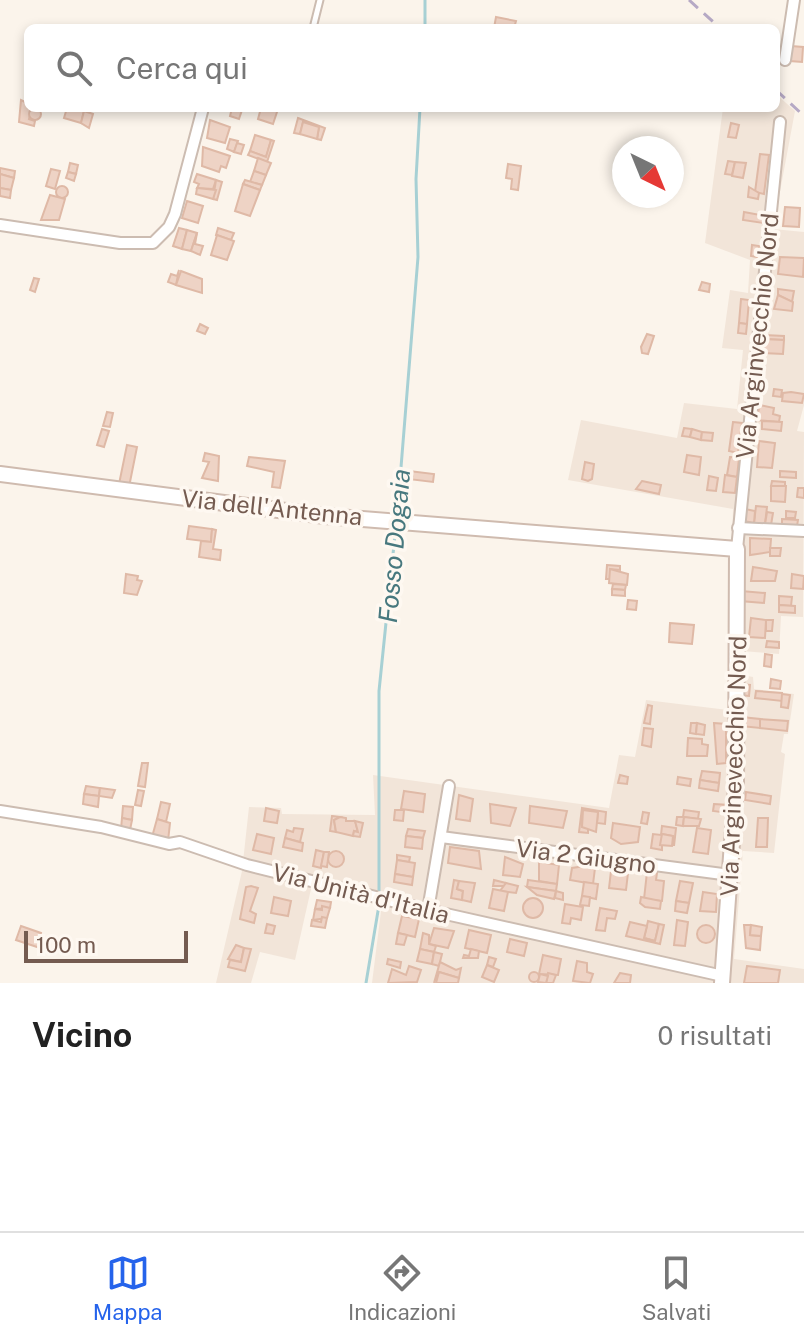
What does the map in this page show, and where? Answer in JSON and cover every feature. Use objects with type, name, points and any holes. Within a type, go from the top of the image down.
[{"type":"street","points":[[785,60],[794,0]]},
{"type":"street","points":[[0,225],[120,243],[153,243],[169,227],[175,214],[202,112]]},
{"type":"street","name":"Via Arginvecchio Nord","points":[[737,549],[780,122]]},
{"type":"street","name":"Via dell'Antenna","points":[[0,474],[325,516],[737,549]]},
{"type":"street","points":[[738,528],[804,531]]},
{"type":"street","name":"Via Arginevecchio Nord","points":[[722,980],[736,786],[737,549]]},
{"type":"street","points":[[428,910],[449,786]]},
{"type":"street","name":"Via Unità d'Italia","points":[[0,811],[101,827],[169,844],[180,842],[208,854],[391,901],[722,980]]},
{"type":"street","name":"Via 2 Giugno","points":[[441,837],[730,875]]},
{"type":"lane","points":[[314,24],[320,0]]},
{"type":"shaded area","points":[[780,98],[795,111],[773,229],[804,232],[804,405],[797,431],[804,432],[803,617],[781,616],[779,654],[742,651],[742,675],[753,677],[754,689],[794,694],[788,734],[784,734],[781,752],[785,754],[774,853],[743,851],[734,959],[804,969],[804,983],[372,983],[382,903],[311,889],[295,960],[260,952],[251,983],[216,983],[242,871],[249,807],[281,808],[282,814],[375,815],[373,775],[609,808],[619,755],[635,757],[646,700],[728,710],[733,509],[568,480],[581,420],[677,438],[684,403],[737,409],[743,350],[722,348],[730,290],[748,293],[750,260],[705,243],[722,112],[780,112]]},
{"type":"building","points":[[496,17],[516,21],[515,24],[495,24]]},
{"type":"building","points":[[791,46],[803,47],[802,62],[790,61]]},
{"type":"building","points":[[21,100],[24,102],[24,112],[31,112],[29,119],[35,121],[34,126],[19,122]]},
{"type":"building","points":[[30,112],[40,112],[35,120],[29,114]]},
{"type":"building","points":[[66,112],[84,112],[81,123],[64,118]]},
{"type":"building","points":[[84,112],[93,114],[89,128],[81,123]]},
{"type":"building","points":[[231,112],[241,112],[239,119],[230,116]]},
{"type":"building","points":[[260,112],[277,112],[273,124],[258,119]]},
{"type":"building","points":[[298,118],[325,128],[321,140],[317,139],[319,127],[303,122],[300,134],[294,133]]},
{"type":"building","points":[[210,120],[230,127],[225,143],[207,138]]},
{"type":"building","points":[[303,122],[319,127],[317,139],[300,134]]},
{"type":"building","points":[[731,123],[739,125],[736,138],[728,137]]},
{"type":"building","points":[[255,135],[271,140],[266,157],[250,151]]},
{"type":"building","points":[[230,139],[238,141],[234,152],[227,149]]},
{"type":"building","points":[[271,140],[274,141],[267,162],[248,155],[250,151],[266,157]]},
{"type":"building","points":[[237,143],[244,145],[241,154],[234,152]]},
{"type":"building","points":[[203,147],[230,156],[226,168],[221,166],[219,172],[202,166]]},
{"type":"building","points":[[760,154],[769,155],[764,194],[755,192]]},
{"type":"building","points":[[258,158],[271,163],[266,175],[254,171]]},
{"type":"building","points":[[728,161],[735,162],[732,175],[725,174]]},
{"type":"building","points":[[735,162],[746,163],[743,178],[732,176]]},
{"type":"building","points":[[70,163],[78,165],[76,174],[68,172]]},
{"type":"building","points":[[508,164],[521,166],[518,190],[511,189],[512,179],[506,178]]},
{"type":"building","points":[[0,168],[15,171],[14,178],[0,174]]},
{"type":"building","points":[[51,169],[60,171],[55,189],[46,186]]},
{"type":"building","points":[[254,171],[266,175],[262,185],[250,182]]},
{"type":"building","points":[[68,172],[76,174],[74,181],[66,178]]},
{"type":"building","points":[[0,174],[14,178],[11,190],[0,188]]},
{"type":"building","points":[[197,174],[216,180],[213,189],[197,188],[199,184],[194,182]]},
{"type":"building","points":[[216,180],[222,182],[217,200],[213,199]]},
{"type":"building","points":[[245,180],[262,185],[260,190],[243,184]]},
{"type":"building","points":[[243,184],[260,190],[250,216],[235,211]]},
{"type":"building","points":[[62,186],[68,192],[62,198],[56,192]]},
{"type":"building","points":[[749,187],[759,193],[758,199],[748,197]]},
{"type":"building","points":[[0,188],[11,190],[10,198],[0,196]]},
{"type":"building","points":[[197,188],[216,190],[213,199],[196,194]]},
{"type":"building","points":[[50,195],[65,199],[59,220],[41,220]]},
{"type":"building","points":[[187,201],[203,206],[198,223],[182,218]]},
{"type":"building","points":[[785,207],[800,208],[799,227],[783,226]]},
{"type":"building","points":[[744,212],[765,216],[763,223],[743,220]]},
{"type":"building","points":[[179,228],[187,230],[182,249],[173,246]]},
{"type":"building","points":[[218,228],[234,233],[231,240],[216,235]]},
{"type":"building","points":[[187,230],[197,233],[191,251],[182,249]]},
{"type":"building","points":[[197,233],[195,244],[203,246],[200,255],[191,251]]},
{"type":"building","points":[[217,235],[234,241],[227,260],[211,255]]},
{"type":"building","points":[[752,245],[759,246],[757,257],[751,256]]},
{"type":"building","points":[[780,257],[804,258],[803,277],[778,274]]},
{"type":"building","points":[[179,270],[176,285],[168,282],[171,274],[177,276]]},
{"type":"building","points":[[181,271],[202,279],[202,293],[176,285]]},
{"type":"building","points":[[34,278],[39,279],[35,292],[30,290]]},
{"type":"building","points":[[702,282],[710,284],[709,292],[699,290]]},
{"type":"building","points":[[778,289],[794,291],[792,302],[778,295]]},
{"type":"building","points":[[778,295],[793,302],[792,311],[774,309]]},
{"type":"building","points":[[741,299],[749,300],[747,324],[739,323]]},
{"type":"building","points":[[739,323],[747,324],[746,334],[738,333]]},
{"type":"building","points":[[200,324],[208,328],[205,334],[197,331]]},
{"type":"building","points":[[647,334],[654,336],[648,354],[642,353],[641,347]]},
{"type":"building","points":[[764,335],[784,336],[784,340],[763,339]]},
{"type":"building","points":[[763,339],[784,340],[783,354],[763,353]]},
{"type":"building","points":[[774,389],[782,390],[781,397],[773,396]]},
{"type":"building","points":[[783,393],[804,394],[802,403],[782,401]]},
{"type":"building","points":[[760,405],[774,408],[773,414],[780,416],[779,422],[756,420]]},
{"type":"building","points":[[107,412],[113,413],[110,427],[103,426]]},
{"type":"building","points":[[762,421],[782,422],[781,431],[762,429]]},
{"type":"building","points":[[733,422],[742,423],[738,453],[729,451]]},
{"type":"building","points":[[684,428],[692,429],[690,437],[682,436]]},
{"type":"building","points":[[102,429],[109,431],[104,447],[97,445]]},
{"type":"building","points":[[692,429],[702,432],[701,440],[690,437]]},
{"type":"building","points":[[702,432],[713,433],[712,441],[701,440]]},
{"type":"building","points":[[759,441],[775,443],[772,468],[757,467]]},
{"type":"building","points":[[127,445],[137,447],[129,487],[119,484]]},
{"type":"building","points":[[205,453],[219,456],[218,481],[202,478],[209,462],[203,461]]},
{"type":"building","points":[[687,455],[701,457],[699,475],[684,472]]},
{"type":"building","points":[[249,457],[285,461],[280,488],[272,487],[274,472],[247,466]]},
{"type":"building","points":[[730,457],[739,458],[737,477],[727,475]]},
{"type":"building","points":[[585,462],[594,464],[592,479],[588,481],[582,479]]},
{"type":"building","points":[[409,471],[434,474],[433,482],[408,479]]},
{"type":"building","points":[[780,471],[796,472],[796,478],[780,477]]},
{"type":"building","points":[[725,475],[737,477],[735,493],[723,492]]},
{"type":"building","points":[[709,476],[718,478],[716,491],[707,490]]},
{"type":"building","points":[[642,481],[661,485],[659,494],[636,489]]},
{"type":"building","points":[[772,481],[785,482],[785,486],[771,486]]},
{"type":"building","points":[[771,486],[786,486],[785,502],[771,501]]},
{"type":"building","points":[[798,488],[804,488],[804,498],[797,497]]},
{"type":"building","points":[[756,506],[767,507],[765,524],[754,523]]},
{"type":"building","points":[[745,509],[755,511],[754,523],[744,521]]},
{"type":"building","points":[[786,511],[796,512],[795,518],[786,518]]},
{"type":"building","points":[[767,512],[773,513],[771,525],[765,524]]},
{"type":"building","points":[[782,519],[798,520],[797,526],[782,525]]},
{"type":"building","points":[[189,526],[212,529],[211,542],[187,539]]},
{"type":"building","points":[[212,529],[216,530],[213,549],[221,550],[220,560],[199,557],[201,541],[211,542]]},
{"type":"building","points":[[750,538],[771,539],[770,552],[750,555]]},
{"type":"building","points":[[770,548],[781,548],[780,556],[770,556]]},
{"type":"building","points":[[607,565],[620,566],[620,570],[610,569],[610,579],[606,579]]},
{"type":"building","points":[[753,567],[777,571],[775,581],[751,581]]},
{"type":"building","points":[[610,569],[628,574],[627,585],[609,583]]},
{"type":"building","points":[[126,574],[138,576],[137,580],[142,581],[137,595],[124,593]]},
{"type":"building","points":[[792,574],[804,576],[803,589],[791,588]]},
{"type":"building","points":[[613,584],[626,585],[625,590],[612,589]]},
{"type":"building","points":[[612,589],[625,590],[625,596],[612,595]]},
{"type":"building","points":[[741,591],[765,593],[764,603],[740,601]]},
{"type":"building","points":[[779,596],[792,597],[791,606],[779,605]]},
{"type":"building","points":[[628,600],[637,601],[636,610],[627,609]]},
{"type":"building","points":[[779,605],[795,606],[795,613],[779,612]]},
{"type":"building","points":[[751,618],[766,620],[765,638],[749,637]]},
{"type":"building","points":[[766,620],[773,620],[772,631],[766,631]]},
{"type":"building","points":[[670,623],[694,625],[692,644],[669,642]]},
{"type":"building","points":[[767,641],[779,642],[779,648],[766,647]]},
{"type":"building","points":[[765,654],[772,655],[771,667],[764,666]]},
{"type":"building","points":[[771,679],[781,681],[780,689],[770,688]]},
{"type":"building","points":[[740,684],[750,685],[749,696],[740,695]]},
{"type":"building","points":[[756,691],[782,693],[782,701],[755,698]]},
{"type":"building","points":[[782,694],[790,695],[788,708],[781,707]]},
{"type":"building","points":[[648,705],[652,706],[650,724],[644,723]]},
{"type":"building","points":[[741,717],[760,719],[760,728],[741,726]]},
{"type":"building","points":[[760,719],[788,721],[787,731],[760,728]]},
{"type":"building","points":[[691,723],[697,723],[696,734],[690,733]]},
{"type":"building","points":[[697,723],[705,725],[704,735],[696,734]]},
{"type":"building","points":[[714,723],[726,724],[726,763],[717,764]]},
{"type":"building","points":[[644,728],[653,729],[651,747],[642,745]]},
{"type":"building","points":[[688,738],[702,739],[702,744],[708,745],[707,756],[687,756]]},
{"type":"building","points":[[142,763],[148,763],[145,787],[138,786]]},
{"type":"building","points":[[702,771],[720,773],[719,783],[700,780]]},
{"type":"building","points":[[620,775],[628,777],[627,784],[618,783]]},
{"type":"building","points":[[678,777],[691,779],[690,786],[677,784]]},
{"type":"building","points":[[700,780],[719,783],[718,791],[699,788]]},
{"type":"building","points":[[86,786],[100,788],[99,796],[84,794]]},
{"type":"building","points":[[100,788],[115,790],[112,798],[99,796]]},
{"type":"building","points":[[138,790],[144,791],[141,806],[135,805]]},
{"type":"building","points":[[404,791],[425,794],[423,812],[401,809]]},
{"type":"building","points":[[746,792],[771,796],[770,804],[745,800]]},
{"type":"building","points":[[84,794],[99,796],[98,807],[83,804]]},
{"type":"building","points":[[459,795],[473,799],[470,821],[456,819]]},
{"type":"building","points":[[161,802],[170,804],[166,822],[157,819]]},
{"type":"building","points":[[490,804],[516,808],[510,826],[491,823]]},
{"type":"building","points":[[714,804],[729,805],[728,813],[713,811]]},
{"type":"building","points":[[123,806],[133,807],[132,820],[122,818]]},
{"type":"building","points":[[530,806],[567,811],[563,828],[529,823]]},
{"type":"building","points":[[266,808],[279,811],[277,823],[264,821]]},
{"type":"building","points":[[582,808],[606,812],[605,824],[597,823],[598,812],[583,810],[582,827],[588,828],[588,833],[579,832]]},
{"type":"building","points":[[395,810],[404,810],[403,821],[394,820]]},
{"type":"building","points":[[583,810],[598,812],[596,832],[582,827]]},
{"type":"building","points":[[684,810],[699,812],[698,819],[683,817]]},
{"type":"building","points":[[643,812],[649,813],[647,824],[641,823]]},
{"type":"building","points":[[332,816],[340,817],[334,820],[336,832],[330,831]]},
{"type":"building","points":[[340,817],[355,821],[358,832],[354,831],[353,836],[336,832],[334,820]]},
{"type":"building","points":[[677,817],[684,817],[683,826],[676,825]]},
{"type":"building","points":[[684,817],[701,819],[699,826],[683,826]]},
{"type":"building","points":[[122,818],[132,820],[130,830],[121,829]]},
{"type":"building","points":[[758,818],[768,818],[767,847],[756,847]]},
{"type":"building","points":[[157,819],[170,823],[168,841],[152,837]]},
{"type":"building","points":[[355,821],[363,823],[360,837],[353,836],[354,831],[358,832]]},
{"type":"building","points":[[613,823],[640,827],[638,842],[621,844],[611,838]]},
{"type":"building","points":[[662,826],[676,828],[674,846],[673,836],[662,834],[662,850],[651,848],[653,834],[661,835]]},
{"type":"building","points":[[294,828],[303,829],[300,842],[285,838],[287,830],[293,832]]},
{"type":"building","points":[[697,828],[711,830],[708,854],[693,852]]},
{"type":"building","points":[[408,829],[425,831],[423,838],[406,836]]},
{"type":"building","points":[[257,834],[274,838],[271,854],[253,850]]},
{"type":"building","points":[[662,834],[673,836],[672,846],[660,845]]},
{"type":"building","points":[[406,836],[423,838],[422,849],[405,847]]},
{"type":"building","points":[[285,838],[303,843],[302,851],[283,847]]},
{"type":"building","points":[[450,847],[479,851],[481,869],[448,863]]},
{"type":"building","points":[[316,850],[324,852],[321,868],[313,866]]},
{"type":"building","points":[[336,851],[342,853],[342,865],[336,867],[330,865],[328,859],[330,853]]},
{"type":"building","points":[[324,852],[329,852],[327,867],[321,866]]},
{"type":"building","points":[[397,855],[410,857],[409,862],[397,860]]},
{"type":"building","points":[[505,857],[523,864],[520,877],[503,875]]},
{"type":"building","points":[[397,860],[415,863],[413,877],[395,874]]},
{"type":"building","points":[[539,862],[559,865],[557,884],[539,881]]},
{"type":"building","points":[[572,868],[595,868],[593,884],[570,880]]},
{"type":"building","points":[[611,871],[628,873],[626,890],[609,888]]},
{"type":"building","points":[[647,872],[657,873],[656,880],[664,881],[662,901],[644,899]]},
{"type":"building","points":[[395,874],[413,877],[412,885],[394,882]]},
{"type":"building","points":[[454,880],[459,881],[457,889],[463,891],[462,900],[451,898]]},
{"type":"building","points":[[494,880],[506,883],[505,886],[493,886]]},
{"type":"building","points":[[528,880],[557,884],[556,891],[527,887]]},
{"type":"building","points":[[459,881],[475,883],[471,902],[462,900],[463,891],[457,889]]},
{"type":"building","points":[[680,881],[693,883],[689,903],[676,901]]},
{"type":"building","points":[[584,882],[598,884],[596,899],[582,896]]},
{"type":"building","points":[[506,883],[518,886],[516,893],[500,891]]},
{"type":"building","points":[[246,887],[258,888],[250,911],[256,914],[254,923],[240,919]]},
{"type":"building","points":[[527,887],[556,891],[554,899],[537,895]]},
{"type":"building","points":[[493,889],[508,892],[504,911],[489,908]]},
{"type":"building","points":[[556,891],[563,893],[563,900],[555,898]]},
{"type":"building","points":[[703,892],[717,894],[716,912],[700,911]]},
{"type":"building","points":[[582,896],[590,897],[589,906],[580,905]]},
{"type":"building","points":[[274,897],[291,901],[288,916],[271,913]]},
{"type":"building","points":[[641,897],[661,901],[660,909],[645,907],[640,903]]},
{"type":"building","points":[[533,898],[540,901],[543,908],[540,915],[533,918],[526,915],[523,908],[526,901]]},
{"type":"building","points":[[317,900],[331,902],[330,908],[315,909]]},
{"type":"building","points":[[676,901],[689,903],[687,913],[675,911]]},
{"type":"building","points":[[565,904],[583,907],[581,920],[571,918],[570,924],[562,923]]},
{"type":"building","points":[[322,906],[330,908],[327,918],[313,920],[315,909],[322,910]]},
{"type":"building","points":[[600,908],[617,911],[615,919],[607,918],[605,931],[596,930]]},
{"type":"building","points":[[402,916],[419,919],[415,937],[398,933]]},
{"type":"building","points":[[322,917],[327,918],[325,928],[311,926],[312,920],[321,922]]},
{"type":"building","points":[[677,920],[688,922],[685,946],[674,945]]},
{"type":"building","points":[[648,921],[659,924],[655,941],[644,938]]},
{"type":"building","points":[[630,922],[647,926],[644,938],[655,941],[659,924],[664,925],[660,944],[626,936]]},
{"type":"building","points":[[267,924],[275,926],[273,934],[265,933]]},
{"type":"building","points":[[702,925],[710,925],[715,934],[713,941],[702,943],[697,938],[697,930]]},
{"type":"building","points":[[744,925],[751,925],[750,935],[761,936],[760,950],[746,948]]},
{"type":"building","points":[[751,925],[762,927],[761,936],[750,935]]},
{"type":"building","points":[[21,926],[41,933],[39,940],[48,944],[46,950],[16,940]]},
{"type":"building","points":[[434,928],[454,931],[448,948],[429,944]]},
{"type":"building","points":[[469,930],[491,935],[487,953],[465,948]]},
{"type":"building","points":[[398,933],[407,935],[404,945],[396,944]]},
{"type":"building","points":[[423,933],[429,935],[429,944],[436,946],[434,952],[420,949]]},
{"type":"building","points":[[510,939],[527,943],[524,956],[507,952]]},
{"type":"building","points":[[236,945],[244,948],[241,962],[228,959]]},
{"type":"building","points":[[244,948],[251,949],[245,971],[228,967],[230,960],[241,962]]},
{"type":"building","points":[[420,949],[434,952],[432,964],[417,961]]},
{"type":"building","points":[[471,949],[479,951],[478,958],[463,958],[464,955],[469,956]]},
{"type":"building","points":[[434,952],[442,954],[439,966],[432,964]]},
{"type":"building","points":[[543,955],[561,959],[558,975],[539,974]]},
{"type":"building","points":[[489,957],[496,959],[493,967],[487,965]]},
{"type":"building","points":[[388,959],[401,962],[400,968],[387,964]]},
{"type":"building","points":[[577,961],[587,963],[587,972],[593,974],[590,983],[573,981]]},
{"type":"building","points":[[440,962],[456,970],[461,968],[459,978],[439,972],[434,983]]},
{"type":"building","points":[[487,965],[499,970],[494,982],[482,977]]},
{"type":"building","points":[[409,966],[421,970],[417,982],[388,983],[392,969],[406,975]]},
{"type":"building","points":[[747,966],[780,970],[778,983],[744,983]]},
{"type":"building","points":[[439,972],[459,978],[458,983],[436,983]]},
{"type":"building","points":[[534,972],[539,977],[534,982],[529,977]]},
{"type":"building","points":[[548,973],[556,975],[553,983],[546,983]]},
{"type":"building","points":[[620,973],[631,975],[630,983],[614,983]]},
{"type":"building","points":[[540,974],[548,976],[546,983],[538,982]]},
{"type":"waterway","name":"Fosso Dogaia","points":[[425,0],[425,24]]},
{"type":"waterway","name":"Fosso Dogaia","points":[[397,517],[418,257],[416,179],[420,112]]},
{"type":"waterway","name":"Fosso Dogaia","points":[[366,983],[379,905],[379,691],[396,525]]},
{"type":"railway","points":[[689,0],[716,24]]},
{"type":"railway","points":[[780,94],[804,116]]}]
